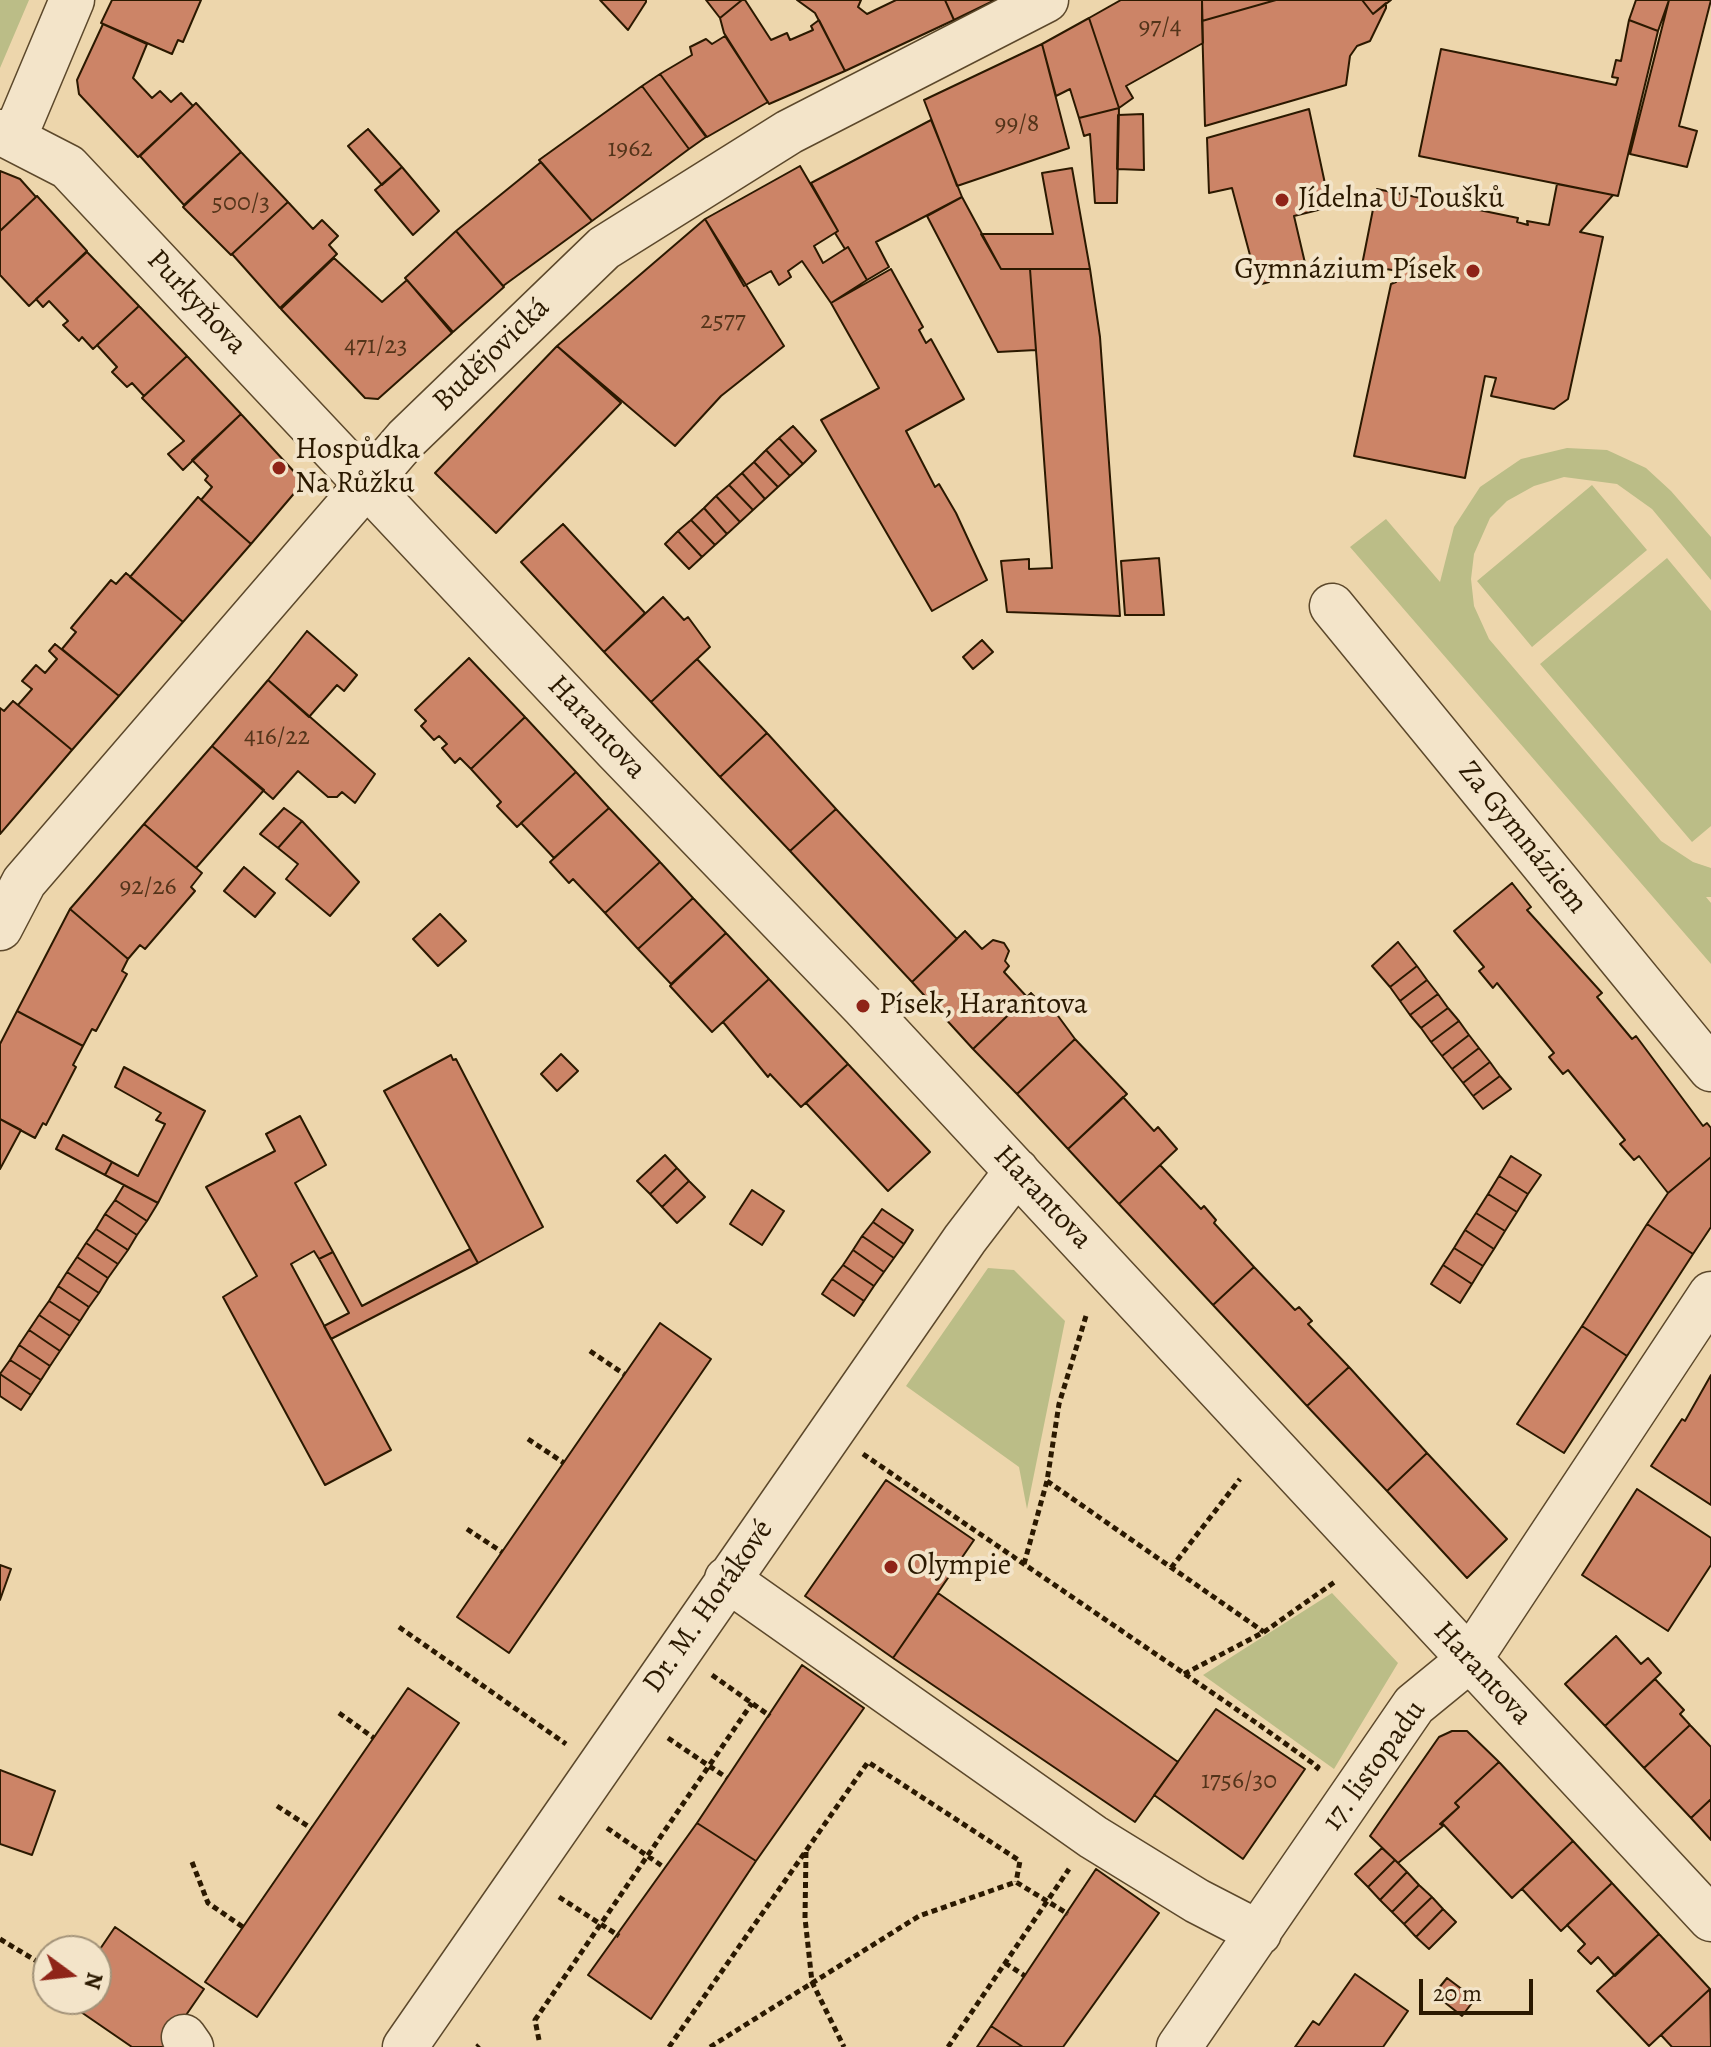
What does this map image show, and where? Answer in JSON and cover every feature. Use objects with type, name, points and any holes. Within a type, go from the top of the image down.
[{"type":"street","points":[[7,135],[72,0]]},
{"type":"street","name":"Budějovická","points":[[0,928],[24,882],[367,483],[419,425],[604,248],[789,132],[1046,0]]},
{"type":"street","name":"Purkyňova","points":[[7,135],[68,167],[367,483]]},
{"type":"street","name":"Harantova","points":[[367,483],[1017,1171],[1711,1919]]},
{"type":"street","name":"Za Gymnáziem","points":[[1332,606],[1711,1069]]},
{"type":"street","name":"Dr. M. Horákové","points":[[444,2043],[727,1579],[965,1239],[1017,1171]]},
{"type":"street","name":"17. listopadu","points":[[1179,2047],[1414,1705],[1469,1660],[1711,1294]]},
{"type":"street","points":[[727,1579],[1093,1837],[1197,1901],[1259,1933]]},
{"type":"path","points":[[1024,1564],[1047,1481],[1059,1404],[1086,1316]]},
{"type":"path","points":[[590,1351],[624,1374]]},
{"type":"path","points":[[528,1439],[564,1463]]},
{"type":"path","points":[[852,1447],[1318,1767],[1309,1779]]},
{"type":"path","points":[[1171,1568],[1240,1479]]},
{"type":"path","points":[[1047,1481],[1264,1632]]},
{"type":"path","points":[[467,1529],[502,1552]]},
{"type":"path","points":[[1184,1674],[1264,1632],[1336,1581]]},
{"type":"path","points":[[399,1627],[576,1751]]},
{"type":"path","points":[[701,1668],[770,1716]]},
{"type":"path","points":[[539,2040],[535,2020],[752,1703]]},
{"type":"path","points":[[339,1713],[374,1738]]},
{"type":"path","points":[[658,1731],[727,1778]]},
{"type":"path","points":[[669,2047],[868,1762],[1020,1861],[1016,1882]]},
{"type":"path","points":[[277,1806],[311,1828]]},
{"type":"path","points":[[596,1820],[665,1868]]},
{"type":"path","points":[[806,1852],[805,1918],[812,1982],[844,2047]]},
{"type":"path","points":[[948,2047],[1076,1858]]},
{"type":"path","points":[[192,1862],[208,1903],[243,1927]]},
{"type":"path","points":[[710,2047],[919,1916],[1016,1882],[1049,1899],[1068,1914]]},
{"type":"path","points":[[548,1890],[619,1936]]},
{"type":"path","points":[[0,1939],[32,1958]]},
{"type":"path","points":[[1005,1963],[1025,1976]]},
{"type":"green space","points":[[0,0],[29,0],[0,68]]},
{"type":"green space","points":[[1567,448],[1607,450],[1646,468],[1671,491],[1711,537],[1711,580],[1652,509],[1617,484],[1564,477],[1534,486],[1507,501],[1490,518],[1474,554],[1471,579],[1474,606],[1489,639],[1661,841],[1693,862],[1711,868],[1711,897],[1706,897],[1711,903],[1711,964],[1350,547],[1386,519],[1440,582],[1454,527],[1480,487],[1521,459]]},
{"type":"green space","points":[[1592,485],[1647,550],[1532,647],[1477,581]]},
{"type":"green space","points":[[1667,558],[1711,611],[1711,826],[1692,842],[1540,664]]},
{"type":"green space","points":[[988,1268],[1014,1270],[1065,1321],[1027,1509],[1019,1467],[906,1386]]},
{"type":"green space","points":[[1332,1593],[1398,1663],[1334,1769],[1203,1675]]},
{"type":"building","points":[[112,0],[201,0],[183,42],[178,40],[172,54],[101,23]]},
{"type":"building","points":[[600,0],[646,0],[646,2],[628,30]]},
{"type":"building","points":[[706,0],[742,0],[720,18]]},
{"type":"building","points":[[745,0],[771,40],[787,33],[790,40],[813,30],[811,26],[819,20],[845,71],[769,104],[724,33],[720,18]]},
{"type":"building","points":[[797,0],[861,0],[858,7],[867,14],[896,0],[945,0],[954,20],[845,71],[815,13]]},
{"type":"building","points":[[945,0],[995,0],[954,20]]},
{"type":"building","points":[[1121,0],[1202,0],[1203,43],[1126,86],[1133,98],[1119,108],[1089,18]]},
{"type":"building","points":[[1202,0],[1276,0],[1202,21]]},
{"type":"building","points":[[1276,0],[1362,0],[1373,14],[1386,3],[1386,8],[1370,41],[1357,46],[1350,56],[1346,85],[1205,126],[1202,21]]},
{"type":"building","points":[[1362,0],[1391,0],[1373,14]]},
{"type":"building","points":[[1636,0],[1669,0],[1658,31],[1629,20]]},
{"type":"building","points":[[1669,0],[1711,0],[1679,126],[1697,131],[1687,167],[1630,154]]},
{"type":"building","points":[[1089,18],[1119,108],[1079,118],[1070,89],[1056,96],[1042,44]]},
{"type":"building","points":[[1629,20],[1658,31],[1618,196],[1419,156],[1441,49],[1616,85],[1618,78],[1612,77],[1616,60],[1621,61]]},
{"type":"building","points":[[103,24],[147,44],[133,78],[152,98],[160,91],[171,102],[181,93],[193,106],[138,157],[79,94],[77,80]]},
{"type":"building","points":[[725,36],[768,102],[707,137],[660,74],[692,55],[690,47],[706,39],[712,44]]},
{"type":"building","points":[[1042,44],[1069,148],[957,186],[924,100]]},
{"type":"building","points":[[660,74],[706,137],[689,149],[642,86]]},
{"type":"building","points":[[642,86],[689,149],[592,221],[539,160]]},
{"type":"building","points":[[196,103],[241,152],[184,205],[140,156]]},
{"type":"building","points":[[1119,108],[1117,203],[1095,203],[1090,134],[1084,136],[1079,118]]},
{"type":"building","name":"Jídelna U Toušků","points":[[1309,109],[1330,207],[1294,216],[1305,263],[1267,273],[1269,282],[1258,285],[1232,188],[1209,193],[1207,138]]},
{"type":"building","points":[[1143,114],[1144,170],[1117,169],[1118,115]]},
{"type":"building","points":[[931,120],[962,197],[876,242],[889,267],[867,280],[848,247],[845,249],[835,233],[838,231],[811,183]]},
{"type":"building","points":[[368,129],[402,167],[382,185],[348,146]]},
{"type":"building","points":[[241,152],[288,202],[231,255],[183,207]]},
{"type":"building","points":[[541,162],[592,221],[503,286],[456,231]]},
{"type":"building","points":[[800,166],[838,231],[814,246],[823,263],[848,247],[867,280],[831,303],[802,261],[788,271],[791,277],[779,285],[771,271],[744,286],[705,219]]},
{"type":"building","points":[[402,167],[439,211],[413,235],[375,190]]},
{"type":"building","points":[[1072,168],[1090,269],[1001,269],[981,234],[1053,234],[1042,173]]},
{"type":"building","points":[[0,171],[20,179],[36,197],[0,231]]},
{"type":"building","points":[[1557,184],[1613,195],[1580,232],[1603,237],[1568,399],[1554,409],[1491,396],[1496,378],[1485,376],[1465,478],[1354,456],[1391,284],[1396,282],[1398,271],[1362,265],[1377,189],[1518,218],[1517,222],[1528,225],[1527,221],[1549,225]]},
{"type":"building","points":[[37,196],[87,251],[29,306],[0,275],[0,231]]},
{"type":"building","points":[[962,197],[1001,269],[1030,269],[1036,350],[998,352],[927,216]]},
{"type":"building","points":[[288,202],[313,229],[322,220],[338,236],[329,245],[337,254],[280,308],[232,254]]},
{"type":"building","points":[[705,219],[784,346],[721,396],[675,446],[557,346]]},
{"type":"building","points":[[456,231],[504,287],[453,332],[405,278]]},
{"type":"building","points":[[87,252],[139,306],[93,349],[82,337],[79,341],[63,325],[68,321],[49,301],[43,307],[36,299]]},
{"type":"building","points":[[334,258],[382,302],[407,280],[452,333],[378,399],[365,398],[281,309]]},
{"type":"building","points":[[891,269],[923,327],[919,330],[926,343],[931,339],[964,399],[906,431],[935,487],[939,484],[956,513],[987,580],[932,611],[821,420],[879,388],[831,303]]},
{"type":"building","points":[[1030,269],[1090,269],[1100,337],[1120,616],[1007,612],[1001,561],[1029,559],[1029,569],[1052,568]]},
{"type":"building","points":[[139,306],[187,356],[144,396],[132,383],[127,387],[112,372],[117,367],[97,345]]},
{"type":"building","points":[[557,346],[621,403],[496,533],[435,473]]},
{"type":"building","points":[[187,356],[241,414],[183,470],[168,454],[184,441],[142,398]]},
{"type":"building","points":[[241,414],[298,476],[297,490],[251,544],[201,500],[212,487],[205,480],[208,476],[192,460]]},
{"type":"building","points":[[793,426],[816,451],[803,464],[779,438]]},
{"type":"building","points":[[779,438],[803,464],[790,476],[766,450]]},
{"type":"building","points":[[766,450],[790,476],[778,487],[754,462]]},
{"type":"building","points":[[754,462],[778,487],[765,499],[742,473]]},
{"type":"building","points":[[742,473],[765,499],[753,510],[729,485]]},
{"type":"building","points":[[729,485],[753,510],[740,522],[716,496]]},
{"type":"building","points":[[716,496],[740,522],[727,534],[704,508]]},
{"type":"building","points":[[198,497],[251,544],[183,622],[130,577]]},
{"type":"building","points":[[704,508],[727,534],[715,545],[691,520]]},
{"type":"building","points":[[691,520],[715,545],[702,557],[678,531]]},
{"type":"building","points":[[563,524],[645,613],[604,652],[521,562]]},
{"type":"building","points":[[678,531],[702,557],[689,569],[665,544]]},
{"type":"building","points":[[1159,558],[1164,615],[1125,615],[1121,561]]},
{"type":"building","points":[[126,573],[183,622],[119,696],[62,649],[76,632],[71,628],[111,580],[116,584]]},
{"type":"building","points":[[663,597],[684,620],[688,617],[710,647],[651,702],[604,652]]},
{"type":"building","points":[[307,631],[357,675],[344,691],[337,685],[309,717],[268,680]]},
{"type":"building","points":[[982,640],[993,652],[973,669],[963,657]]},
{"type":"building","points":[[55,644],[119,696],[72,750],[18,705],[32,689],[22,681],[36,665],[45,673],[57,659],[49,651]]},
{"type":"building","points":[[469,658],[525,717],[471,769],[460,758],[455,763],[442,748],[447,744],[439,736],[434,740],[421,726],[426,721],[415,710]]},
{"type":"building","points":[[697,659],[767,733],[720,777],[651,702]]},
{"type":"building","points":[[268,680],[375,774],[355,803],[342,792],[337,797],[328,797],[298,771],[273,799],[212,746]]},
{"type":"building","points":[[13,701],[72,750],[0,834],[0,708],[4,711]]},
{"type":"building","points":[[525,717],[576,772],[517,827],[497,806],[501,802],[471,769]]},
{"type":"building","points":[[767,733],[836,809],[790,851],[720,777]]},
{"type":"building","points":[[212,746],[264,790],[196,868],[144,824]]},
{"type":"building","points":[[576,772],[609,808],[554,858],[521,823]]},
{"type":"building","points":[[284,808],[302,821],[278,848],[260,834]]},
{"type":"building","points":[[609,808],[660,862],[605,913],[573,879],[569,883],[550,862]]},
{"type":"building","points":[[836,809],[957,939],[912,982],[790,851]]},
{"type":"building","points":[[302,821],[359,882],[330,916],[286,879],[298,864],[278,848]]},
{"type":"building","points":[[144,824],[202,873],[191,887],[195,891],[145,949],[140,945],[128,959],[70,909]]},
{"type":"building","points":[[660,862],[693,898],[638,949],[605,913]]},
{"type":"building","points":[[244,867],[275,893],[255,917],[224,891]]},
{"type":"building","points":[[1512,883],[1531,907],[1527,910],[1602,993],[1597,997],[1632,1039],[1636,1036],[1703,1126],[1707,1123],[1711,1128],[1711,1157],[1668,1193],[1639,1156],[1634,1160],[1620,1144],[1625,1140],[1568,1070],[1563,1074],[1549,1057],[1554,1053],[1497,983],[1493,988],[1479,971],[1484,967],[1454,931]]},
{"type":"building","points":[[693,898],[726,933],[671,984],[638,949]]},
{"type":"building","points":[[70,909],[128,959],[122,971],[127,974],[96,1031],[92,1029],[83,1046],[17,1011]]},
{"type":"building","points":[[440,914],[466,941],[438,966],[413,939]]},
{"type":"building","points":[[965,931],[982,949],[993,940],[1004,943],[1009,951],[1005,961],[1009,966],[1004,972],[1027,997],[973,1049],[912,982]]},
{"type":"building","points":[[726,933],[769,979],[712,1032],[670,986]]},
{"type":"building","points":[[1398,942],[1417,966],[1390,987],[1372,966]]},
{"type":"building","points":[[1417,966],[1427,980],[1400,1001],[1390,987]]},
{"type":"building","points":[[769,979],[848,1064],[801,1107],[770,1074],[768,1077],[723,1022]]},
{"type":"building","points":[[1427,980],[1438,994],[1410,1015],[1400,1001]]},
{"type":"building","points":[[1031,993],[1046,1009],[1050,1005],[1075,1039],[1017,1094],[973,1049]]},
{"type":"building","points":[[1438,994],[1448,1008],[1421,1028],[1410,1015]]},
{"type":"building","points":[[1448,1008],[1459,1021],[1431,1042],[1421,1028]]},
{"type":"building","points":[[17,1011],[83,1046],[73,1065],[76,1067],[46,1125],[43,1123],[35,1138],[0,1119],[0,1044]]},
{"type":"building","points":[[1459,1021],[1469,1035],[1442,1056],[1431,1042]]},
{"type":"building","points":[[1469,1035],[1479,1048],[1452,1069],[1442,1056]]},
{"type":"building","points":[[1075,1039],[1127,1094],[1068,1149],[1017,1094]]},
{"type":"building","points":[[1479,1048],[1490,1062],[1463,1083],[1452,1069]]},
{"type":"building","points":[[561,1054],[578,1071],[557,1091],[541,1074]]},
{"type":"building","points":[[451,1055],[453,1060],[456,1059],[543,1227],[478,1263],[384,1091]]},
{"type":"building","points":[[1490,1062],[1500,1076],[1473,1096],[1463,1083]]},
{"type":"building","points":[[848,1064],[930,1152],[888,1191],[806,1103]]},
{"type":"building","points":[[124,1067],[205,1111],[158,1203],[105,1175],[112,1162],[138,1176],[165,1124],[156,1120],[161,1113],[115,1087]]},
{"type":"building","points":[[1500,1076],[1511,1089],[1483,1109],[1473,1096]]},
{"type":"building","points":[[1123,1097],[1154,1131],[1158,1127],[1177,1149],[1119,1204],[1068,1149]]},
{"type":"building","points":[[300,1116],[326,1165],[295,1183],[333,1252],[319,1259],[314,1251],[291,1264],[391,1450],[325,1485],[223,1297],[257,1276],[206,1187],[275,1151],[266,1134]]},
{"type":"building","points":[[0,1119],[21,1130],[0,1169]]},
{"type":"building","points":[[63,1135],[112,1162],[105,1175],[56,1149]]},
{"type":"building","points":[[665,1155],[677,1168],[650,1194],[637,1181]]},
{"type":"building","points":[[1511,1156],[1541,1175],[1528,1194],[1499,1176]]},
{"type":"building","points":[[1711,1157],[1711,1227],[1693,1254],[1647,1224],[1668,1193]]},
{"type":"building","points":[[1160,1165],[1201,1209],[1204,1206],[1216,1220],[1214,1223],[1254,1267],[1213,1305],[1119,1204]]},
{"type":"building","points":[[677,1168],[689,1181],[662,1207],[650,1194]]},
{"type":"building","points":[[1499,1176],[1528,1194],[1517,1212],[1488,1194]]},
{"type":"building","points":[[689,1181],[705,1197],[677,1223],[662,1207]]},
{"type":"building","points":[[124,1185],[158,1203],[147,1221],[115,1200]]},
{"type":"building","points":[[752,1190],[784,1211],[762,1245],[730,1224]]},
{"type":"building","points":[[1488,1194],[1517,1212],[1505,1231],[1476,1213]]},
{"type":"building","points":[[115,1200],[147,1221],[137,1235],[105,1214]]},
{"type":"building","points":[[882,1209],[913,1230],[904,1244],[873,1222]]},
{"type":"building","points":[[1476,1213],[1505,1231],[1494,1249],[1465,1230]]},
{"type":"building","points":[[105,1214],[137,1235],[128,1250],[96,1229]]},
{"type":"building","points":[[873,1222],[904,1244],[894,1258],[862,1236]]},
{"type":"building","points":[[1647,1224],[1693,1254],[1627,1356],[1582,1326]]},
{"type":"building","points":[[96,1229],[128,1250],[118,1264],[86,1243]]},
{"type":"building","points":[[1465,1230],[1494,1249],[1483,1266],[1454,1248]]},
{"type":"building","points":[[862,1236],[894,1258],[884,1272],[853,1250]]},
{"type":"building","points":[[86,1243],[118,1264],[108,1278],[77,1257]]},
{"type":"building","points":[[1454,1248],[1483,1266],[1472,1284],[1443,1265]]},
{"type":"building","points":[[470,1249],[478,1263],[331,1339],[324,1326],[349,1313],[319,1259],[333,1252],[362,1306]]},
{"type":"building","points":[[853,1250],[884,1272],[874,1286],[843,1265]]},
{"type":"building","points":[[77,1257],[108,1278],[99,1293],[67,1272]]},
{"type":"building","points":[[843,1265],[874,1286],[864,1301],[832,1279]]},
{"type":"building","points":[[1443,1265],[1472,1284],[1460,1303],[1431,1284]]},
{"type":"building","points":[[1254,1267],[1295,1310],[1299,1307],[1312,1321],[1308,1324],[1349,1367],[1307,1406],[1213,1305]]},
{"type":"building","points":[[67,1272],[99,1293],[89,1307],[58,1286]]},
{"type":"building","points":[[832,1279],[864,1301],[854,1316],[822,1294]]},
{"type":"building","points":[[58,1286],[89,1307],[80,1321],[49,1301]]},
{"type":"building","points":[[49,1301],[80,1321],[70,1336],[39,1315]]},
{"type":"building","points":[[39,1315],[70,1336],[60,1351],[29,1330]]},
{"type":"building","points":[[660,1323],[711,1359],[509,1653],[457,1617]]},
{"type":"building","points":[[1582,1326],[1627,1356],[1564,1453],[1517,1424]]},
{"type":"building","points":[[29,1330],[60,1351],[50,1366],[19,1345]]},
{"type":"building","points":[[19,1345],[50,1366],[41,1380],[10,1360]]},
{"type":"building","points":[[10,1360],[41,1380],[31,1395],[0,1374]]},
{"type":"building","points":[[1349,1367],[1427,1453],[1387,1491],[1307,1406]]},
{"type":"building","points":[[0,1374],[31,1395],[21,1410],[0,1396]]},
{"type":"building","points":[[1711,1375],[1711,1505],[1651,1466],[1682,1419],[1685,1421]]},
{"type":"building","points":[[1427,1453],[1507,1539],[1467,1578],[1387,1491]]},
{"type":"building","name":"Olympie","points":[[886,1480],[974,1540],[893,1658],[805,1596]]},
{"type":"building","points":[[1637,1489],[1711,1538],[1711,1565],[1668,1631],[1582,1575]]},
{"type":"building","points":[[0,1565],[11,1569],[0,1600]]},
{"type":"building","points":[[938,1593],[1178,1762],[1135,1822],[893,1658]]},
{"type":"building","points":[[1616,1636],[1641,1664],[1648,1658],[1661,1673],[1605,1726],[1565,1684]]},
{"type":"building","points":[[802,1665],[864,1708],[756,1861],[697,1823]]},
{"type":"building","points":[[1655,1679],[1684,1710],[1680,1714],[1690,1725],[1644,1768],[1605,1726]]},
{"type":"building","points":[[408,1688],[459,1723],[257,2017],[205,1982]]},
{"type":"building","points":[[1216,1709],[1305,1769],[1243,1859],[1154,1795]]},
{"type":"building","points":[[1690,1725],[1711,1747],[1711,1799],[1691,1818],[1644,1768]]},
{"type":"building","points":[[1452,1731],[1467,1731],[1499,1762],[1455,1803],[1459,1807],[1440,1824],[1443,1826],[1398,1863],[1370,1836],[1439,1737]]},
{"type":"building","points":[[1499,1762],[1573,1841],[1512,1898],[1442,1823],[1459,1807],[1455,1803]]},
{"type":"building","points":[[0,1770],[55,1791],[32,1855],[0,1844]]},
{"type":"building","points":[[1711,1799],[1711,1840],[1691,1818]]},
{"type":"building","points":[[697,1823],[756,1861],[651,2019],[588,1975]]},
{"type":"building","points":[[1573,1841],[1612,1883],[1561,1931],[1522,1889]]},
{"type":"building","points":[[1382,1848],[1395,1860],[1368,1887],[1355,1874]]},
{"type":"building","points":[[1395,1860],[1407,1872],[1380,1900],[1368,1887]]},
{"type":"building","points":[[1096,1869],[1159,1913],[1063,2047],[1023,2047],[991,2026]]},
{"type":"building","points":[[1407,1872],[1419,1885],[1392,1912],[1380,1900]]},
{"type":"building","points":[[1612,1883],[1659,1934],[1615,1976],[1598,1957],[1591,1964],[1578,1951],[1585,1944],[1567,1925]]},
{"type":"building","points":[[1419,1885],[1432,1897],[1404,1924],[1392,1912]]},
{"type":"building","points":[[1432,1897],[1443,1909],[1416,1937],[1404,1924]]},
{"type":"building","points":[[1443,1909],[1456,1922],[1429,1949],[1416,1937]]},
{"type":"building","points":[[115,1927],[204,1989],[164,2047],[132,2047],[85,2015],[112,2015],[112,1935],[110,1935]]},
{"type":"building","points":[[1659,1934],[1710,1989],[1649,2046],[1597,1991]]},
{"type":"building","points":[[1355,1974],[1408,2011],[1383,2047],[1295,2047],[1313,2021],[1319,2025]]},
{"type":"building","points":[[1447,1978],[1475,1999],[1462,2016],[1434,1994]]},
{"type":"building","points":[[1710,1989],[1711,2047],[1672,2047],[1661,2035]]},
{"type":"building","points":[[991,2026],[1023,2047],[977,2047]]},
{"type":"place","name":"Jídelna U Toušků","points":[[1282,200]]},
{"type":"place","name":"Gymnázium Písek","points":[[1473,271]]},
{"type":"place","name":"Hospůdka Na Růžku","points":[[279,468]]},
{"type":"place","name":"Písek, Harantova","points":[[863,1006]]},
{"type":"place","name":"Olympie","points":[[891,1567]]}]
